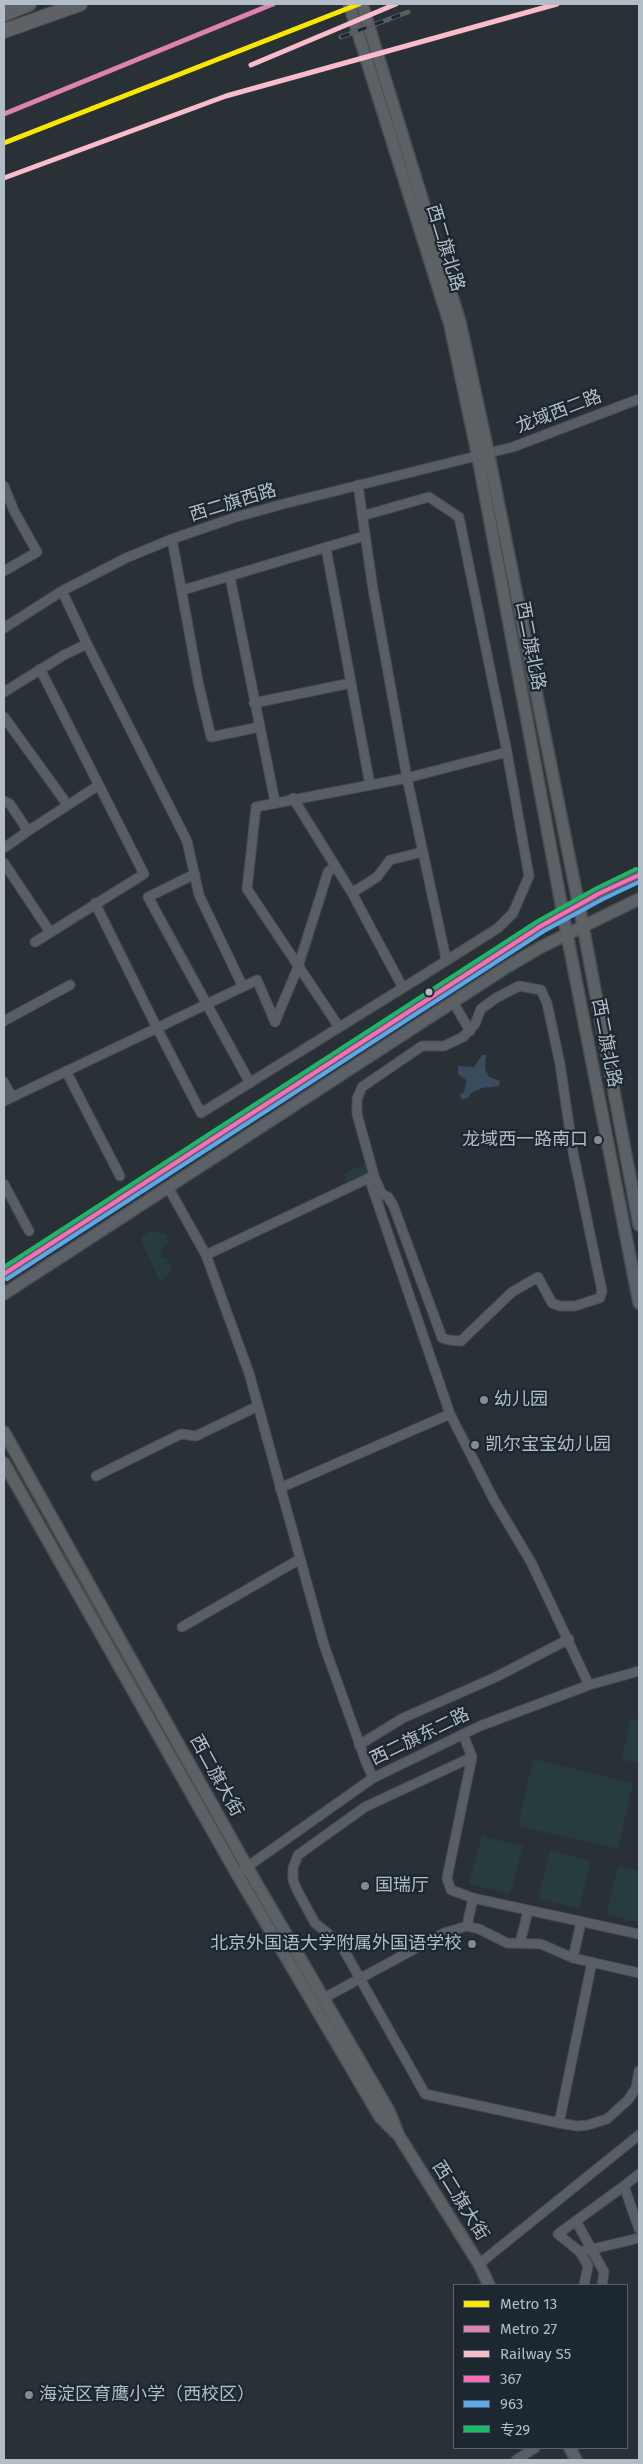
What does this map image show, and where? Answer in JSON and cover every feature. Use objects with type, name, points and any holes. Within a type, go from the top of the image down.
[{"type":"highway","points":[[4,14],[29,4]]},
{"type":"highway","points":[[4,31],[80,4]]},
{"type":"main road","name":"西二旗北路","points":[[349,4],[447,317],[483,455],[563,914],[639,1303]]},
{"type":"main road","name":"西二旗北路","points":[[362,4],[450,289],[483,455],[583,926],[639,1225]]},
{"type":"main road","points":[[4,1274],[533,932],[578,904],[639,875]]},
{"type":"main road","points":[[4,1294],[507,967],[567,934],[639,899]]},
{"type":"main road","name":"西二旗大街","points":[[4,1432],[247,1867],[389,2111],[399,2136],[479,2264],[489,2284]]},
{"type":"main road","name":"西二旗大街","points":[[4,1462],[237,1874],[380,2117],[399,2136]]},
{"type":"street","name":"龙域西二路","points":[[483,455],[513,447],[639,399]]},
{"type":"street","name":"西二旗西路","points":[[4,628],[62,591],[126,558],[172,539],[236,517],[483,455]]},
{"type":"street","points":[[358,485],[364,536],[407,778],[446,960]]},
{"type":"street","points":[[4,486],[14,511],[37,552],[4,571]]},
{"type":"street","points":[[95,903],[201,1113],[403,988],[510,918],[523,894],[529,876],[507,752],[459,517],[429,497],[362,516]]},
{"type":"street","points":[[183,590],[364,536]]},
{"type":"street","points":[[172,539],[183,590],[199,686],[211,737],[259,727]]},
{"type":"street","points":[[326,548],[370,785]]},
{"type":"street","points":[[230,577],[274,802]]},
{"type":"street","points":[[62,591],[187,841],[199,895],[243,987]]},
{"type":"street","points":[[4,692],[40,669],[87,644]]},
{"type":"street","points":[[35,942],[144,874],[40,669]]},
{"type":"street","points":[[254,703],[351,683]]},
{"type":"street","points":[[4,717],[67,804]]},
{"type":"street","points":[[339,1027],[247,889],[256,807],[293,798],[407,778],[507,752]]},
{"type":"street","points":[[4,848],[67,804],[99,785]]},
{"type":"street","points":[[293,798],[352,893],[403,988]]},
{"type":"street","points":[[4,801],[10,804],[28,831]]},
{"type":"street","points":[[352,893],[377,877],[390,860],[422,852]]},
{"type":"street","points":[[4,863],[50,932]]},
{"type":"street","points":[[4,1082],[8,1099],[257,980],[275,1022],[298,967],[328,872],[335,866]]},
{"type":"street","points":[[195,874],[148,897],[250,1083]]},
{"type":"street","points":[[4,1021],[70,985]]},
{"type":"street","points":[[519,986],[541,990],[547,1002],[558,1056],[573,1152],[602,1291],[600,1298],[575,1306],[560,1306],[552,1303],[538,1277],[512,1292],[460,1342],[442,1338],[393,1205],[388,1197],[382,1194],[375,1179],[356,1114],[362,1086],[422,1046],[444,1046],[455,1042],[470,1031],[481,1009],[496,998],[519,986]]},
{"type":"street","points":[[453,1002],[470,1031]]},
{"type":"street","points":[[66,1071],[120,1176]]},
{"type":"street","points":[[206,1255],[369,1178],[450,1414],[494,1500],[531,1562],[569,1639],[589,1685]]},
{"type":"street","points":[[4,1184],[29,1231]]},
{"type":"street","points":[[168,1187],[206,1255],[249,1373],[324,1645],[359,1745],[373,1778]]},
{"type":"street","points":[[96,1476],[181,1434],[196,1436],[258,1406]]},
{"type":"street","points":[[280,1488],[450,1414]]},
{"type":"street","points":[[182,1627],[300,1559]]},
{"type":"street","points":[[359,1745],[403,1718],[496,1677],[569,1639]]},
{"type":"street","name":"西二旗东二路","points":[[237,1874],[373,1778],[463,1734],[589,1685],[639,1672]]},
{"type":"street","points":[[463,1734],[472,1756],[447,1882],[453,1891],[473,1898],[639,1934]]},
{"type":"street","points":[[472,1756],[365,1806],[295,1860],[292,1874],[297,1890],[315,1923],[340,1942],[425,2094],[559,2123],[577,2126],[588,2125],[607,2119],[628,2100],[636,2088],[639,2071]]},
{"type":"street","points":[[467,1926],[473,1898]]},
{"type":"street","points":[[520,1943],[528,1910]]},
{"type":"street","points":[[573,1958],[581,1922]]},
{"type":"street","points":[[324,1998],[444,1933],[467,1926],[479,1929],[503,1942],[544,1944],[573,1958],[639,1973]]},
{"type":"street","points":[[559,2123],[592,1962]]},
{"type":"street","points":[[479,2264],[639,2136]]},
{"type":"street","points":[[584,2284],[588,2266],[580,2252],[558,2234],[639,2174]]},
{"type":"street","points":[[624,2186],[639,2229]]},
{"type":"street","points":[[576,2221],[604,2272],[602,2284]]},
{"type":"street","points":[[580,2252],[639,2238]]},
{"type":"street","points":[[516,2460],[533,2449]]},
{"type":"green space","points":[[367,1162],[371,1172],[347,1181],[344,1174]]},
{"type":"green space","points":[[150,1231],[167,1234],[168,1242],[162,1248],[161,1257],[168,1259],[171,1270],[161,1283],[142,1244],[141,1237]]},
{"type":"green space","points":[[630,1719],[639,1720],[639,1763],[622,1760]]},
{"type":"green space","points":[[533,1759],[633,1783],[618,1849],[518,1826]]},
{"type":"green space","points":[[482,1836],[523,1846],[510,1894],[469,1884]]},
{"type":"green space","points":[[550,1850],[591,1861],[579,1909],[538,1898]]},
{"type":"green space","points":[[618,1866],[639,1871],[639,1923],[606,1914]]},
{"type":"water","points":[[482,1055],[486,1055],[485,1069],[489,1077],[500,1081],[499,1086],[482,1088],[471,1093],[468,1098],[461,1099],[460,1094],[464,1092],[466,1080],[458,1074],[458,1066],[474,1067]]},
{"type":"railway","points":[[341,37],[408,12]]},
{"type":"metro line","name":"27","points":[[4,114],[273,4]]},
{"type":"metro line","name":"13","points":[[4,143],[359,4]]},
{"type":"rail line","name":"S5","points":[[251,65],[396,4]]},
{"type":"rail line","name":"S5","points":[[4,178],[226,96],[557,4]]},
{"type":"transit line","name":"专29","points":[[4,1267],[538,921],[636,869]]},
{"type":"transit line","name":"367","points":[[4,1274],[541,926],[600,893],[639,875]]},
{"type":"transit line","name":"963","points":[[7,1279],[544,931],[639,882]]},
{"type":"place","name":"龙域西一路南口","points":[[598,1140]]},
{"type":"place","name":"幼儿园","points":[[484,1400]]},
{"type":"place","name":"凯尔宝宝幼儿园","points":[[475,1445]]},
{"type":"place","name":"国瑞厅","points":[[365,1886]]},
{"type":"place","name":"北京外国语大学附属外国语学校","points":[[472,1944]]},
{"type":"place","name":"海淀区育鹰小学（西校区）","points":[[29,2395]]}]
